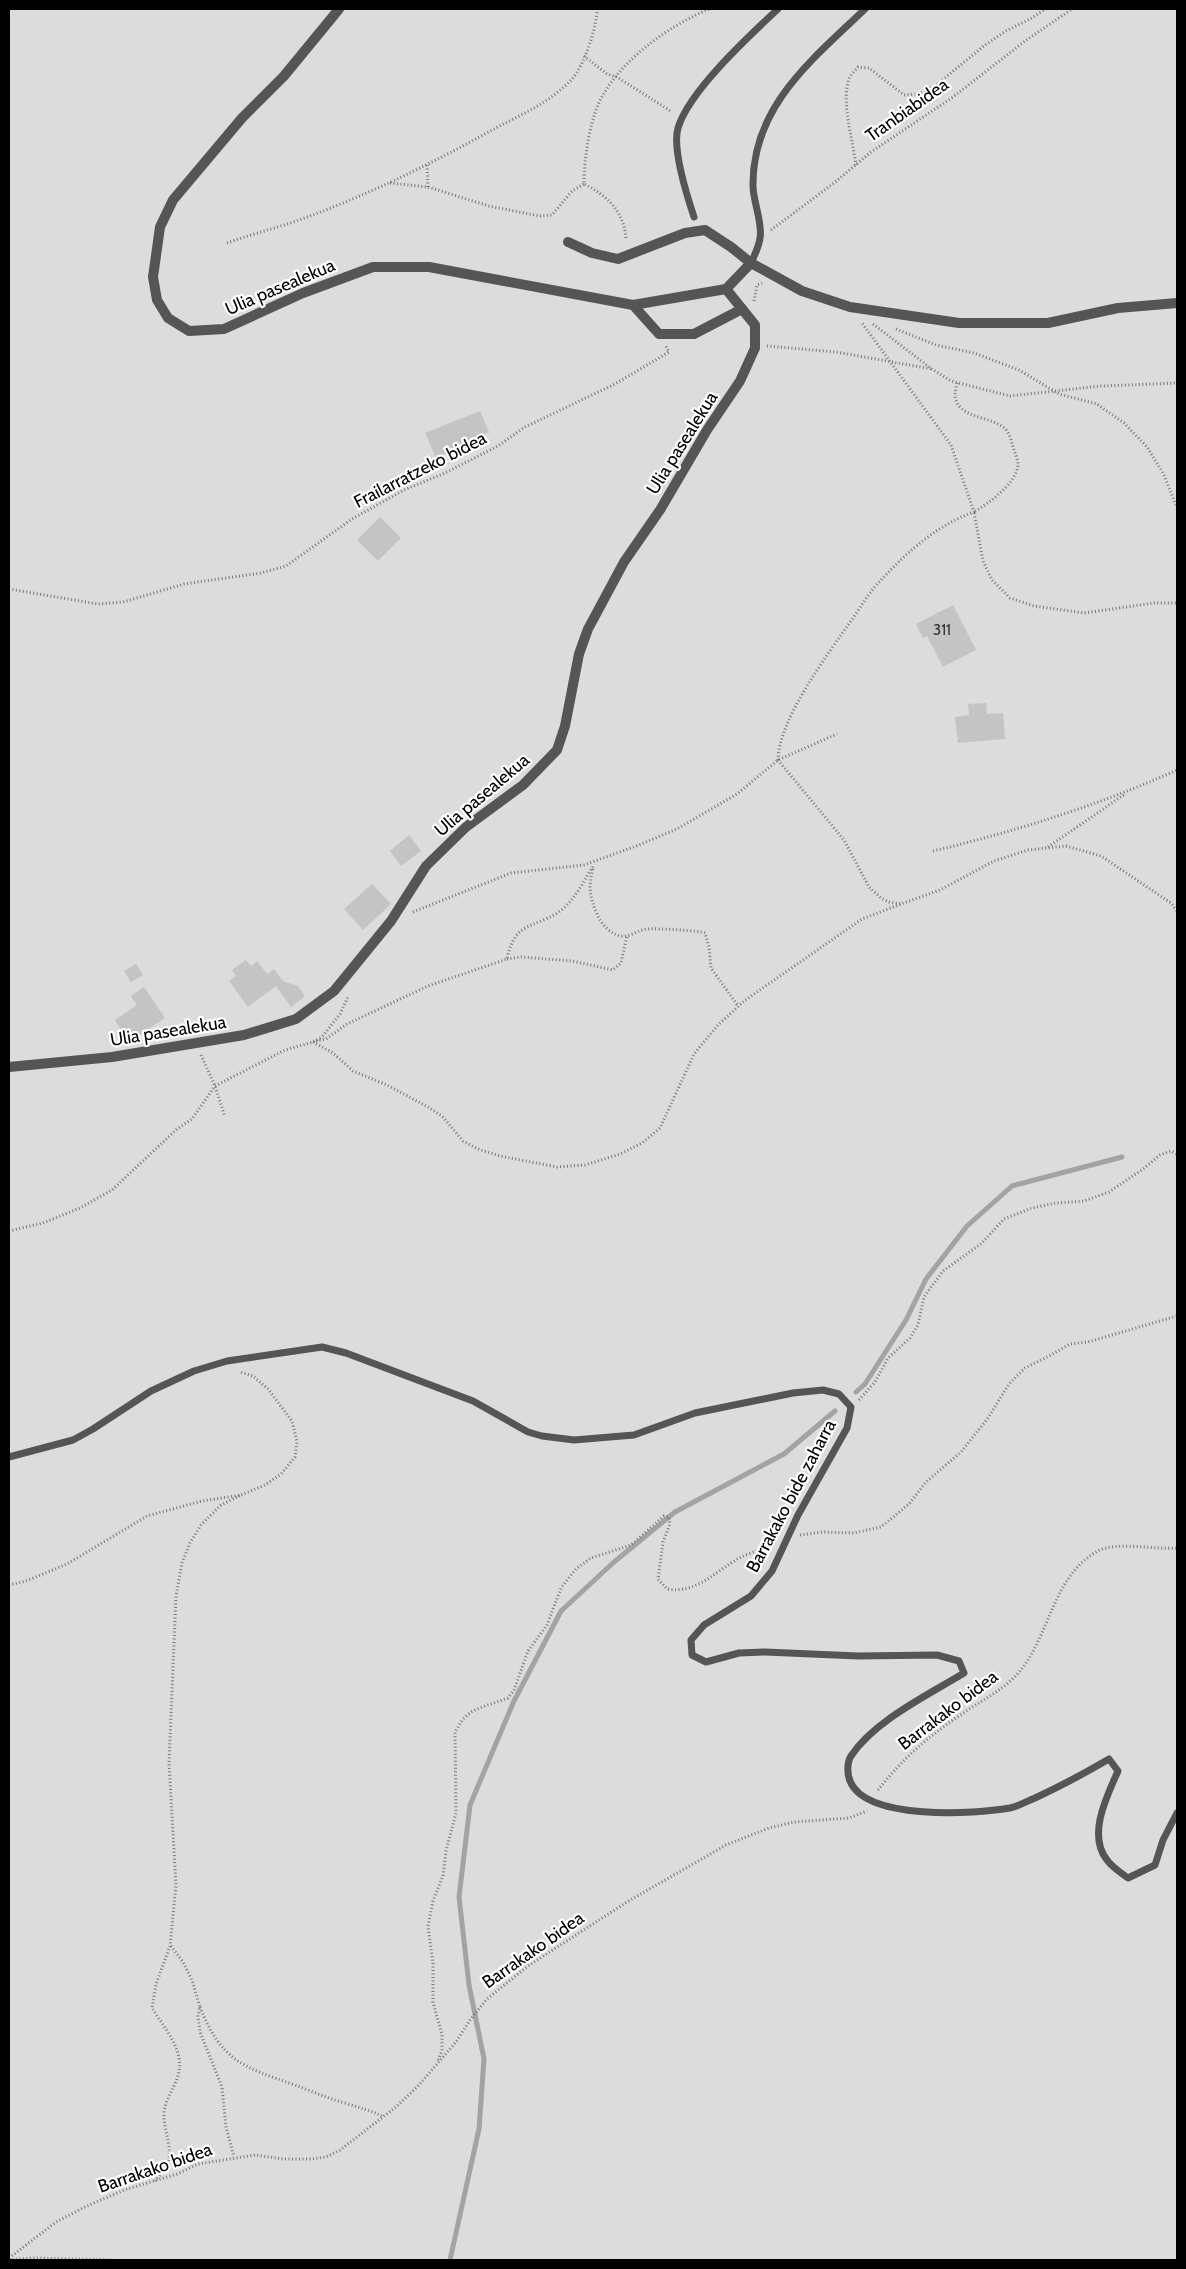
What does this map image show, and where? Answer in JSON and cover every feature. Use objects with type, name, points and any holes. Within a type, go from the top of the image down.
[{"type":"street","name":"Ulia pasealekua","points":[[339,9],[284,76],[242,118],[173,200],[160,227],[153,277],[157,300],[168,318],[189,331],[224,329],[303,293],[372,267],[429,267],[633,305],[726,288]]},
{"type":"street","points":[[568,242],[592,253],[618,259],[686,233],[704,230],[731,247],[751,263],[802,291],[850,307],[959,323],[1048,322],[1118,308],[1177,302]]},
{"type":"street","points":[[751,263],[726,288],[755,326]]},
{"type":"street","points":[[633,305],[659,334],[694,334],[742,309]]},
{"type":"street","name":"Ulia pasealekua","points":[[9,1067],[112,1057],[244,1035],[296,1019],[334,992],[391,921],[426,866],[466,827],[523,785],[557,750],[565,726],[579,654],[588,630],[624,562],[660,510],[707,430],[740,381],[755,348],[755,326]]},
{"type":"lane","points":[[694,217],[678,156],[678,129],[688,105],[728,58],[778,9]]},
{"type":"lane","points":[[751,263],[761,237],[753,186],[757,152],[767,118],[784,90],[810,61],[865,9]]},
{"type":"lane","name":"Barrakako bide zaharra","points":[[9,1457],[73,1440],[151,1391],[194,1371],[228,1360],[322,1348],[346,1354],[473,1401],[528,1432],[566,1439],[634,1435],[695,1413],[803,1392],[823,1390],[839,1394],[850,1407],[847,1428],[798,1515],[772,1571],[751,1596],[704,1625],[691,1640],[692,1655],[706,1662],[738,1653],[765,1652],[858,1656],[937,1655],[959,1661],[964,1673],[874,1729],[850,1757],[848,1776],[854,1790],[872,1802],[902,1810],[963,1812],[1012,1807],[1067,1784],[1109,1760],[1118,1771],[1104,1802],[1098,1837],[1106,1860],[1128,1878],[1155,1865],[1163,1840],[1177,1813]]},
{"type":"path","points":[[227,243],[295,222],[390,183],[552,98],[573,78],[584,56],[597,18],[597,9]]},
{"type":"path","points":[[584,184],[584,166],[593,122],[603,95],[636,55],[685,18],[709,9]]},
{"type":"path","points":[[856,164],[848,115],[847,92],[849,78],[858,67],[869,68],[904,95],[919,94],[935,86],[985,44],[1045,9]]},
{"type":"path","name":"Tranbiabidea","points":[[761,237],[871,152],[952,97],[1024,41],[1072,9]]},
{"type":"path","points":[[584,56],[607,74],[617,77],[683,118]]},
{"type":"path","points":[[427,165],[428,187]]},
{"type":"path","points":[[390,183],[428,187],[489,206],[539,216],[552,215],[572,190],[584,184]]},
{"type":"path","points":[[584,184],[598,191],[621,216],[626,238]]},
{"type":"path","points":[[770,285],[762,283],[757,285],[755,291],[755,326],[763,343],[768,346],[836,352],[932,370]]},
{"type":"path","points":[[850,307],[952,445],[974,512],[983,561],[992,580],[1010,598],[1034,606],[1084,613],[1154,603],[1177,603]]},
{"type":"path","points":[[872,323],[932,370],[957,383],[1010,396],[1137,383],[1177,383]]},
{"type":"path","points":[[890,326],[936,345],[974,353],[1019,370],[1056,392],[1097,404],[1124,423],[1147,447],[1163,473],[1177,508]]},
{"type":"path","name":"Frailarratzeko bidea","points":[[9,589],[98,604],[123,602],[184,584],[261,573],[286,566],[352,519],[383,501],[498,446],[525,427],[615,384],[669,352],[659,334]]},
{"type":"path","points":[[901,904],[889,902],[881,898],[869,887],[844,840],[778,760],[778,750],[792,716],[806,690],[878,583],[941,526],[982,507],[1011,480],[1018,467],[1017,459],[1006,430],[1001,425],[966,412],[959,407],[955,393],[957,383]]},
{"type":"path","points":[[391,921],[510,873],[594,863],[676,829],[738,794],[778,760],[837,734]]},
{"type":"path","points":[[933,850],[1030,825],[1130,791],[1177,770]]},
{"type":"path","points":[[1047,848],[1130,791]]},
{"type":"path","points":[[313,1042],[333,1053],[352,1070],[405,1094],[442,1116],[463,1141],[478,1149],[500,1156],[557,1167],[585,1165],[620,1154],[642,1143],[660,1128],[694,1054],[718,1025],[738,1006],[822,945],[862,919],[940,890],[994,861],[1028,850],[1066,846],[1101,856],[1171,903],[1177,911]]},
{"type":"path","points":[[594,863],[590,879],[590,895],[599,921],[615,935],[626,936],[648,929],[700,930],[705,933],[709,947],[711,968],[738,1006]]},
{"type":"path","points":[[507,959],[512,939],[520,932],[559,912],[568,904],[594,863]]},
{"type":"path","points":[[9,1231],[43,1223],[80,1208],[112,1190],[177,1129],[192,1119],[215,1086],[285,1050],[326,1039],[347,1024],[428,986],[507,959],[520,957],[566,960],[613,970],[621,963],[626,936]]},
{"type":"path","points":[[313,1042],[322,1037],[340,1014],[349,990]]},
{"type":"path","points":[[196,1043],[215,1086],[225,1117]]},
{"type":"path","points":[[850,1407],[875,1382],[888,1358],[910,1338],[918,1325],[924,1297],[943,1271],[982,1244],[1004,1219],[1032,1208],[1056,1203],[1084,1201],[1109,1192],[1160,1155],[1171,1151],[1177,1154]]},
{"type":"path","points":[[155,2181],[167,2166],[169,2150],[164,2130],[164,2113],[166,2102],[179,2076],[179,2060],[176,2047],[152,2008],[156,1984],[170,1946],[176,1884],[169,1763],[176,1596],[182,1563],[190,1543],[201,1526],[221,1505],[264,1486],[281,1474],[295,1457],[297,1442],[292,1421],[268,1389],[254,1376],[236,1370]]},
{"type":"path","points":[[9,1585],[26,1581],[67,1564],[146,1516],[202,1502],[241,1495]]},
{"type":"path","name":"Barrakako bidea","points":[[9,2259],[56,2222],[124,2190],[155,2181],[198,2164],[255,2155],[282,2159],[326,2157],[340,2150],[384,2117],[418,2086],[456,2042],[470,2020],[488,1999],[528,1966],[627,1902],[726,1845],[769,1828],[794,1822],[850,1818],[867,1812],[892,1772],[912,1751],[945,1725],[1001,1689],[1020,1671],[1066,1583],[1080,1565],[1099,1550],[1123,1547],[1177,1548]]},
{"type":"path","points":[[170,1946],[183,1962],[214,2038],[226,2052],[242,2065],[317,2094],[368,2109],[384,2117]]},
{"type":"path","points":[[200,2007],[198,2016],[200,2032],[222,2088],[226,2127],[234,2157]]},
{"type":"path","points":[[9,2259],[112,2260]]},
{"type":"shaded area","points":[[9,9],[1177,9],[1177,2260],[9,2260]]},
{"type":"building","points":[[480,411],[489,432],[436,458],[425,433]]},
{"type":"building","points":[[380,517],[401,538],[378,561],[357,540]]},
{"type":"building","points":[[953,605],[976,650],[943,667],[927,636],[923,638],[916,624]]},
{"type":"building","points":[[986,703],[987,714],[1003,713],[1005,739],[958,743],[955,717],[969,715],[968,704]]},
{"type":"building","points":[[409,835],[421,851],[401,866],[390,851]]},
{"type":"building","points":[[372,884],[391,904],[363,930],[344,909]]},
{"type":"building","points":[[246,960],[251,966],[257,961],[267,974],[274,969],[283,981],[298,986],[305,996],[291,1007],[276,986],[248,1007],[229,981],[236,976],[232,970]]},
{"type":"building","points":[[136,964],[143,975],[131,982],[124,971]]},
{"type":"building","points":[[144,987],[165,1018],[129,1042],[115,1020],[137,1005],[131,996]]},
{"type":"waterway","points":[[856,1392],[865,1384],[906,1320],[926,1279],[967,1226],[1012,1186],[1122,1157]]},
{"type":"waterway","points":[[450,2260],[479,2129],[484,2059],[469,1985],[459,1897],[470,1805],[514,1701],[561,1611],[614,1562],[675,1512],[784,1454],[835,1411]]}]
